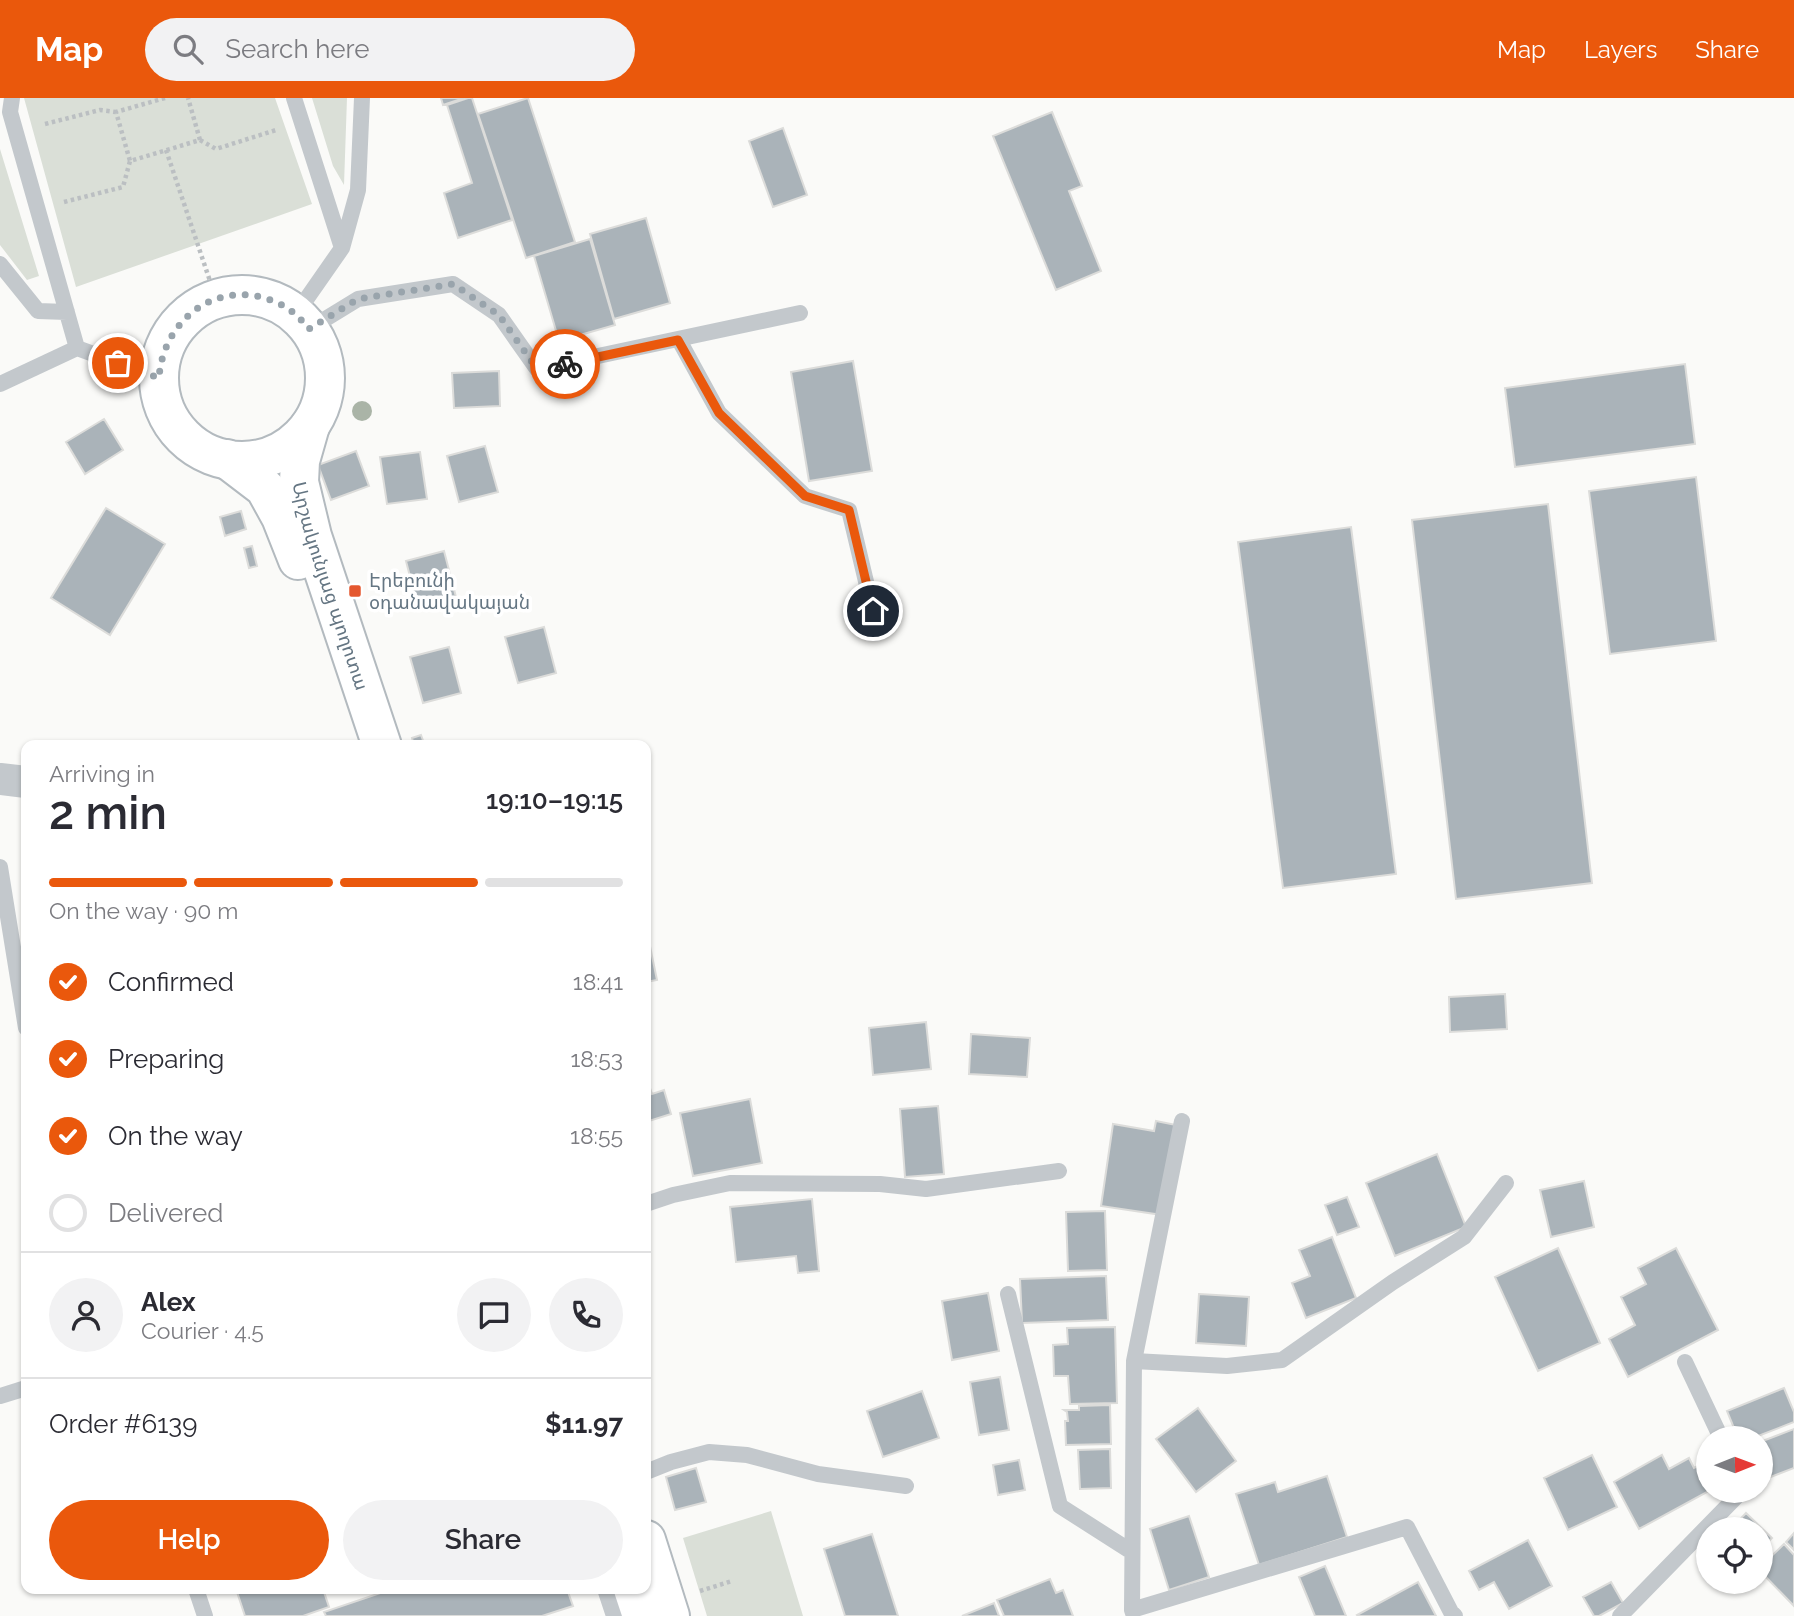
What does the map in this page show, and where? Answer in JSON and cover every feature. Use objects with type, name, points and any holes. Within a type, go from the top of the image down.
[{"type":"street","points":[[252,295],[279,303],[303,321],[323,359],[325,382],[320,405],[310,426],[291,445],[272,455],[252,460],[227,459],[198,448],[179,432],[164,406],[159,378],[164,349],[179,324],[194,310],[216,299],[252,295]]},
{"type":"street","name":"Արշակունյաց պողոտա","points":[[310,426],[300,461],[299,482],[312,536],[380,740]]},
{"type":"street","name":"Արշակունյաց պողոտա","points":[[227,459],[265,488],[292,540],[357,740]]},
{"type":"street","points":[[0,779],[21,781]]},
{"type":"street","points":[[651,1549],[682,1604]]},
{"type":"street","points":[[635,1594],[642,1616]]},
{"type":"lane","points":[[12,98],[10,113],[77,348]]},
{"type":"lane","points":[[294,98],[342,248]]},
{"type":"lane","points":[[303,321],[342,248],[358,190],[362,98]]},
{"type":"lane","points":[[0,264],[38,311],[67,312]]},
{"type":"lane","points":[[303,321],[358,299],[453,284],[499,315],[537,369],[800,313]]},
{"type":"lane","points":[[678,340],[719,413],[805,496],[849,510],[873,611]]},
{"type":"lane","points":[[0,384],[77,348],[159,378]]},
{"type":"lane","points":[[0,867],[21,994]]},
{"type":"lane","points":[[1182,1121],[1134,1361],[1133,1613],[1407,1527],[1455,1616]]},
{"type":"lane","points":[[651,1202],[673,1195],[730,1184],[880,1184],[926,1189],[1059,1171]]},
{"type":"lane","points":[[1134,1361],[1227,1366],[1282,1360],[1393,1282],[1464,1237],[1506,1183]]},
{"type":"lane","points":[[1008,1294],[1060,1506],[1132,1552]]},
{"type":"lane","points":[[1685,1362],[1715,1426]]},
{"type":"lane","points":[[0,1396],[21,1390]]},
{"type":"lane","points":[[651,1470],[709,1452],[747,1455],[818,1474],[906,1486]]},
{"type":"lane","points":[[1620,1616],[1730,1503]]},
{"type":"lane","points":[[197,1594],[205,1616]]},
{"type":"lane","points":[[607,1594],[614,1616]]},
{"type":"path","points":[[45,124],[100,110],[116,112],[150,100],[165,98]]},
{"type":"path","points":[[188,98],[201,139],[216,149],[276,130]]},
{"type":"path","points":[[64,202],[123,187],[130,161],[116,112]]},
{"type":"path","points":[[130,161],[201,139]]},
{"type":"path","points":[[166,150],[216,299]]},
{"type":"path","points":[[682,1604],[732,1581]]},
{"type":"shaded area","points":[[24,98],[275,98],[312,204],[76,287]]},
{"type":"shaded area","points":[[312,98],[347,98],[344,185],[333,166]]},
{"type":"shaded area","points":[[0,149],[39,276],[27,280],[0,245]]},
{"type":"shaded area","points":[[771,1511],[803,1616],[707,1616],[683,1538]]},
{"type":"building","points":[[441,98],[464,98],[443,105]]},
{"type":"building","points":[[472,98],[512,220],[458,238],[444,193],[472,183],[447,105]]},
{"type":"building","points":[[528,98],[575,242],[526,258],[478,114]]},
{"type":"building","points":[[1052,112],[1082,186],[1069,191],[1101,271],[1056,290],[993,136]]},
{"type":"building","points":[[783,128],[807,195],[773,207],[749,141]]},
{"type":"building","points":[[646,218],[670,303],[614,319],[590,234]]},
{"type":"building","points":[[590,239],[615,325],[559,341],[534,256]]},
{"type":"building","points":[[853,361],[872,471],[809,481],[791,372]]},
{"type":"building","points":[[1685,364],[1695,444],[1515,467],[1505,388]]},
{"type":"building","points":[[499,371],[500,406],[454,408],[452,373]]},
{"type":"building","points":[[104,419],[123,450],[85,474],[66,442]]},
{"type":"building","points":[[485,446],[498,492],[459,502],[447,456]]},
{"type":"building","points":[[356,451],[369,486],[331,500],[318,465]]},
{"type":"building","points":[[420,452],[427,499],[387,504],[380,457]]},
{"type":"building","points":[[1696,477],[1716,641],[1610,654],[1589,491]]},
{"type":"building","points":[[1548,504],[1592,883],[1456,899],[1412,520]]},
{"type":"building","points":[[106,508],[165,544],[110,635],[51,598]]},
{"type":"building","points":[[241,511],[246,529],[225,536],[220,517]]},
{"type":"building","points":[[1351,527],[1396,874],[1283,888],[1238,542]]},
{"type":"building","points":[[252,546],[257,566],[249,568],[244,548]]},
{"type":"building","points":[[444,551],[456,597],[418,608],[406,561]]},
{"type":"building","points":[[544,627],[556,673],[518,683],[505,637]]},
{"type":"building","points":[[449,647],[461,693],[423,703],[410,657]]},
{"type":"building","points":[[421,735],[423,740],[412,740]]},
{"type":"building","points":[[651,951],[657,980],[651,981]]},
{"type":"building","points":[[1505,994],[1507,1029],[1450,1032],[1449,997]]},
{"type":"building","points":[[926,1022],[931,1069],[873,1075],[869,1028]]},
{"type":"building","points":[[971,1034],[1030,1038],[1027,1077],[969,1074]]},
{"type":"building","points":[[664,1090],[671,1114],[651,1120],[651,1091],[652,1094]]},
{"type":"building","points":[[750,1099],[762,1163],[693,1176],[680,1113]]},
{"type":"building","points":[[938,1106],[944,1174],[905,1177],[900,1109]]},
{"type":"building","points":[[1156,1121],[1176,1125],[1162,1215],[1101,1206],[1113,1124],[1154,1131]]},
{"type":"building","points":[[1437,1154],[1466,1227],[1395,1256],[1366,1183]]},
{"type":"building","points":[[1584,1181],[1594,1227],[1551,1237],[1540,1190]]},
{"type":"building","points":[[1347,1197],[1359,1227],[1337,1235],[1325,1205]]},
{"type":"building","points":[[812,1199],[819,1271],[798,1273],[796,1256],[736,1262],[730,1207]]},
{"type":"building","points":[[1105,1211],[1107,1270],[1068,1271],[1066,1212]]},
{"type":"building","points":[[1332,1237],[1356,1298],[1306,1318],[1292,1283],[1310,1276],[1299,1250]]},
{"type":"building","points":[[1558,1248],[1600,1343],[1538,1371],[1495,1277]]},
{"type":"building","points":[[1676,1248],[1718,1330],[1628,1377],[1609,1339],[1635,1325],[1621,1297],[1646,1284],[1638,1268]]},
{"type":"building","points":[[1106,1276],[1108,1320],[1022,1323],[1020,1279]]},
{"type":"building","points":[[988,1293],[999,1351],[952,1360],[942,1301]]},
{"type":"building","points":[[1199,1294],[1249,1297],[1246,1346],[1196,1343]]},
{"type":"building","points":[[1115,1327],[1117,1403],[1070,1404],[1068,1376],[1054,1376],[1053,1345],[1068,1344],[1067,1328]]},
{"type":"building","points":[[1000,1377],[1009,1430],[979,1435],[970,1382]]},
{"type":"building","points":[[1784,1388],[1794,1412],[1794,1422],[1773,1430],[1773,1426],[1733,1426],[1727,1411]]},
{"type":"building","points":[[922,1391],[939,1438],[883,1457],[867,1411]]},
{"type":"building","points":[[1110,1405],[1111,1444],[1066,1445],[1065,1421],[1068,1421],[1067,1412],[1064,1410],[1079,1410],[1079,1406]]},
{"type":"building","points":[[1198,1408],[1236,1461],[1196,1492],[1156,1439]]},
{"type":"building","points":[[1794,1429],[1794,1468],[1773,1476],[1773,1437]]},
{"type":"building","points":[[1110,1449],[1111,1488],[1080,1489],[1078,1450]]},
{"type":"building","points":[[1592,1455],[1617,1507],[1568,1530],[1544,1478]]},
{"type":"building","points":[[1662,1455],[1669,1469],[1689,1458],[1694,1468],[1696,1467],[1696,1498],[1639,1529],[1614,1482]]},
{"type":"building","points":[[1019,1460],[1025,1490],[998,1495],[993,1465]]},
{"type":"building","points":[[696,1468],[706,1502],[675,1510],[666,1477]]},
{"type":"building","points":[[1327,1476],[1347,1537],[1259,1565],[1236,1494],[1275,1482],[1278,1492]]},
{"type":"building","points":[[1189,1516],[1209,1577],[1169,1590],[1150,1529]]},
{"type":"building","points":[[1794,1533],[1794,1550],[1786,1542]]},
{"type":"building","points":[[872,1534],[898,1616],[845,1616],[824,1549]]},
{"type":"building","points":[[1528,1540],[1552,1586],[1509,1609],[1494,1582],[1479,1590],[1469,1571]]},
{"type":"building","points":[[1784,1544],[1794,1555],[1794,1606],[1773,1584],[1773,1555]]},
{"type":"building","points":[[1325,1566],[1346,1616],[1315,1616],[1299,1577]]},
{"type":"building","points":[[1050,1579],[1056,1593],[1063,1590],[1073,1616],[1004,1616],[997,1600]]},
{"type":"building","points":[[1418,1582],[1436,1616],[1357,1615]]},
{"type":"building","points":[[1611,1582],[1623,1603],[1594,1616],[1583,1597]]},
{"type":"building","points":[[238,1594],[325,1594],[329,1607],[303,1616],[245,1616]]},
{"type":"building","points":[[377,1594],[569,1594],[573,1606],[542,1616],[326,1616],[324,1612]]},
{"type":"building","points":[[994,1603],[999,1616],[962,1616]]},
{"type":"way so far","points":[[118,363],[159,378],[164,349],[179,324],[194,310],[216,299],[252,295],[279,303],[296,314],[309,329],[358,299],[453,284],[499,315],[537,369],[565,364]]},
{"type":"place","name":"Էրեբունի օդանավակայան","points":[[355,591]]},
{"type":"route","points":[[565,364],[678,340],[719,413],[805,496],[849,510],[873,611]]}]
